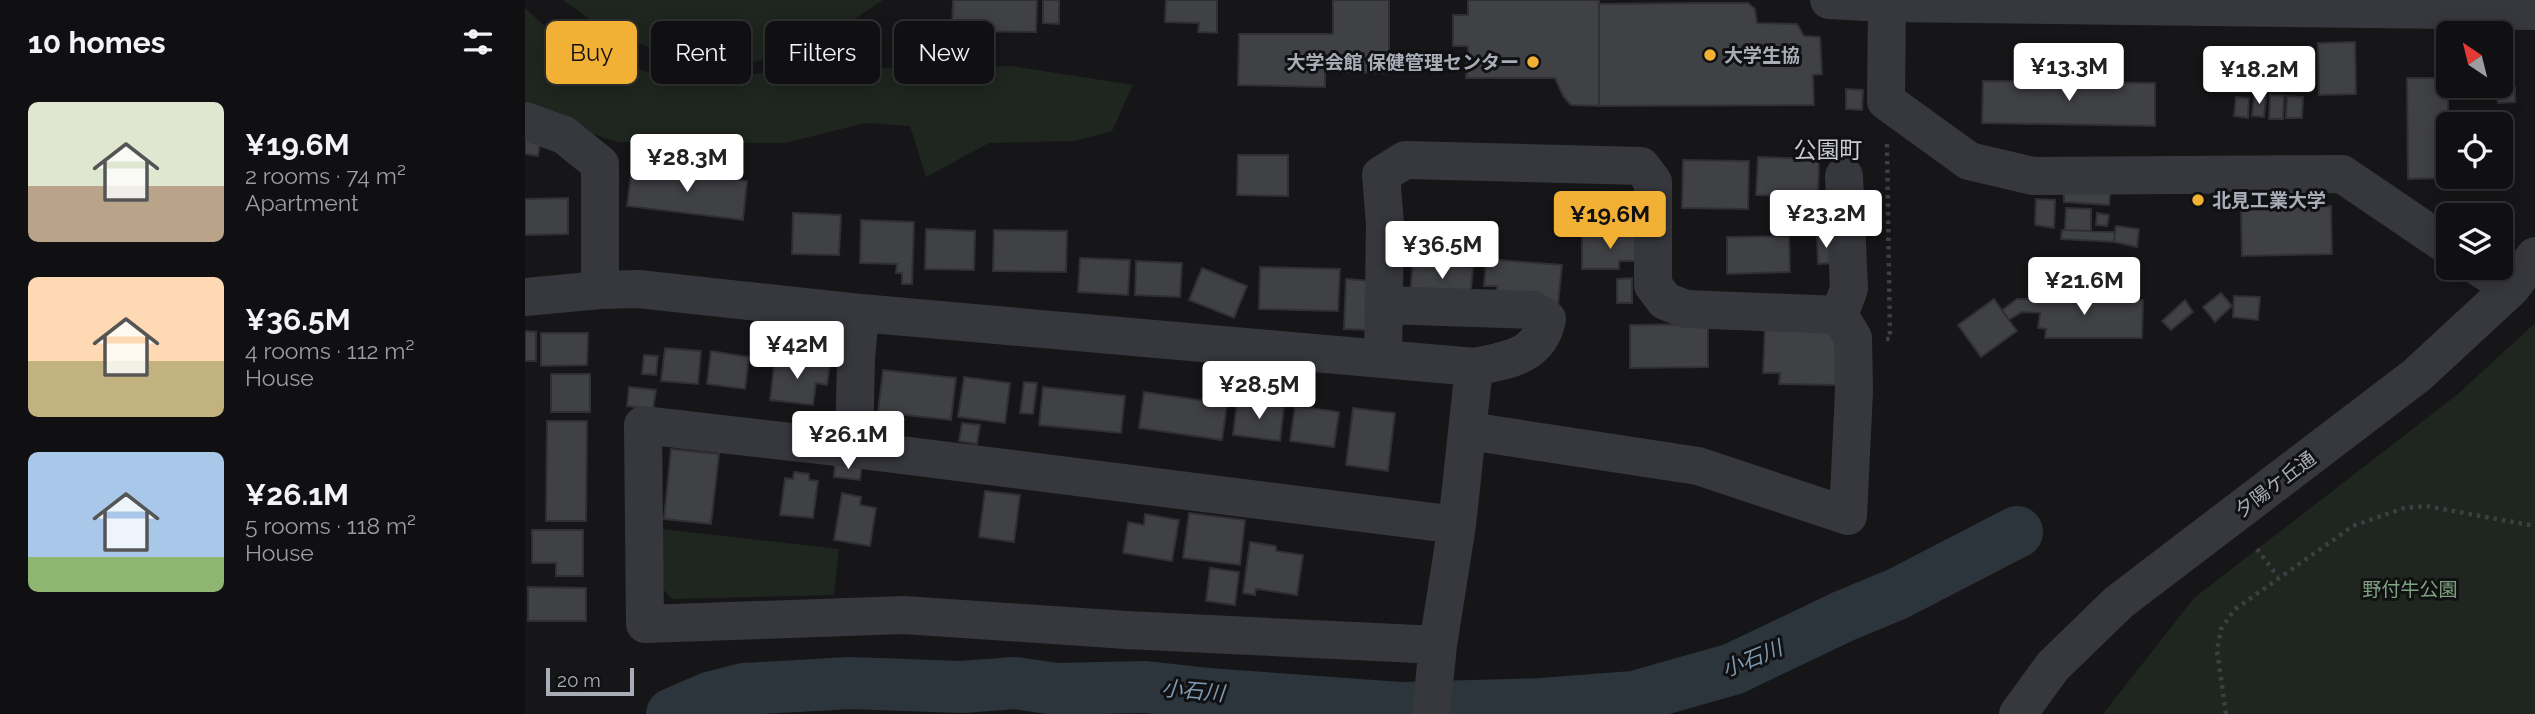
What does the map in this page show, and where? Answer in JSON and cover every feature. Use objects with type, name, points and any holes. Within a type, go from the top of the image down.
[{"type":"street","points":[[1829,0],[2420,5],[2535,11]]},
{"type":"street","points":[[1887,2],[1886,101],[1969,161],[2033,176],[2341,174],[2436,238]]},
{"type":"street","points":[[525,121],[563,135],[600,164],[600,290]]},
{"type":"street","points":[[1383,359],[1385,224],[1381,174],[1405,160],[1641,166],[1653,182],[1653,285],[1665,301],[1686,309],[1839,315]]},
{"type":"street","points":[[1839,315],[1849,289],[1845,176]]},
{"type":"street","name":"夕陽ケ丘通","points":[[2513,268],[2535,256]]},
{"type":"street","name":"夕陽ケ丘通","points":[[2018,714],[2053,666],[2119,602],[2417,375],[2493,280]]},
{"type":"street","points":[[525,297],[638,289],[858,335],[1383,359],[1474,367],[1510,359],[1534,348],[1547,319],[1533,310],[1384,305]]},
{"type":"street","points":[[1469,431],[1698,466],[1848,516],[1854,391],[1853,338],[1839,315]]},
{"type":"street","points":[[854,449],[858,335]]},
{"type":"street","points":[[1457,525],[643,425],[645,624],[904,615],[1126,629],[1434,680],[1457,525],[1474,367]]},
{"type":"path","points":[[1886,101],[1890,339]]},
{"type":"path","points":[[2223,713],[2217,650],[2221,629],[2234,611],[2353,526],[2404,508],[2426,506],[2535,526]]},
{"type":"path","points":[[2257,549],[2278,577]]},
{"type":"green space","points":[[563,0],[883,0],[852,21],[765,21],[765,59],[751,63],[751,21],[651,21],[651,48],[637,42],[637,21],[592,21]]},
{"type":"green space","points":[[525,8],[546,27],[546,84],[637,84],[637,69],[651,73],[651,84],[751,84],[751,74],[765,73],[765,84],[880,84],[880,68],[894,68],[894,84],[994,84],[994,66],[1011,66],[1133,85],[1112,131],[1074,141],[989,143],[926,177],[910,126],[865,123],[785,143],[617,142],[525,111]]},
{"type":"green space","name":"野付牛公園","points":[[2535,323],[2535,714],[2103,714],[2194,598],[2458,394]]},
{"type":"green space","points":[[661,529],[839,549],[834,595],[672,599],[663,589]]},
{"type":"building","points":[[953,0],[1037,0],[1036,32],[994,32],[994,21],[952,21]]},
{"type":"building","points":[[1043,0],[1059,0],[1059,24],[1043,23]]},
{"type":"building","points":[[1166,0],[1217,0],[1217,33],[1198,32],[1199,23],[1165,22]]},
{"type":"building","points":[[1333,0],[1389,0],[1389,73],[1335,72],[1336,61],[1325,60],[1325,87],[1238,85],[1239,34],[1333,34]]},
{"type":"building","name":"大学会館 保健管理センター","points":[[1468,0],[1599,0],[1599,106],[1571,105],[1563,96],[1555,78],[1466,78],[1468,46],[1453,46],[1453,15],[1468,15]]},
{"type":"building","name":"大学生協","points":[[1748,3],[1755,9],[1757,23],[1797,24],[1804,36],[1820,37],[1822,74],[1813,75],[1814,105],[1599,106],[1599,4]]},
{"type":"building","points":[[2355,42],[2356,94],[2319,95],[2318,43]]},
{"type":"building","points":[[2407,78],[2436,78],[2436,98],[2448,98],[2448,112],[2436,112],[2436,178],[2408,179]]},
{"type":"building","points":[[1983,81],[2155,83],[2155,126],[1982,123]]},
{"type":"building","points":[[2513,87],[2515,102],[2498,103],[2498,98],[2513,98]]},
{"type":"building","points":[[1846,89],[1863,90],[1862,110],[1846,109]]},
{"type":"building","points":[[2270,95],[2284,96],[2283,119],[2269,119]]},
{"type":"building","points":[[2254,96],[2266,97],[2264,117],[2252,116]]},
{"type":"building","points":[[2287,96],[2303,97],[2302,118],[2286,118]]},
{"type":"building","points":[[2236,97],[2249,98],[2248,118],[2234,116]]},
{"type":"building","points":[[525,140],[540,143],[538,156],[525,154]]},
{"type":"building","points":[[1238,155],[1288,155],[1288,196],[1237,195]]},
{"type":"building","points":[[1758,157],[1819,159],[1818,197],[1756,195]]},
{"type":"building","points":[[1683,160],[1749,161],[1748,209],[1682,208]]},
{"type":"building","points":[[632,167],[747,181],[743,220],[627,206]]},
{"type":"building","points":[[2064,191],[2110,193],[2109,205],[2064,202]]},
{"type":"building","points":[[568,198],[568,234],[525,235],[525,199]]},
{"type":"building","points":[[2036,199],[2055,200],[2054,228],[2035,225]]},
{"type":"building","points":[[2331,206],[2332,254],[2242,256],[2241,208]]},
{"type":"building","points":[[2066,208],[2091,209],[2091,231],[2065,230]]},
{"type":"building","points":[[793,213],[841,215],[839,255],[792,254]]},
{"type":"building","points":[[2097,213],[2109,215],[2107,226],[2096,225]]},
{"type":"building","points":[[861,220],[914,222],[912,284],[902,284],[902,273],[896,273],[897,264],[860,263]]},
{"type":"building","points":[[2116,226],[2139,229],[2137,247],[2114,242]]},
{"type":"building","points":[[926,229],[975,231],[974,270],[925,269]]},
{"type":"building","points":[[994,230],[1067,231],[1066,272],[993,271]]},
{"type":"building","points":[[2062,230],[2115,232],[2114,242],[2061,239]]},
{"type":"building","points":[[1582,235],[1641,235],[1641,261],[1619,261],[1619,269],[1582,269]]},
{"type":"building","points":[[1834,235],[1836,263],[1818,264],[1817,236]]},
{"type":"building","points":[[1789,236],[1790,272],[1727,274],[1727,237]]},
{"type":"building","points":[[1080,258],[1130,260],[1128,295],[1078,292]]},
{"type":"building","points":[[1486,259],[1562,265],[1558,304],[1496,299],[1497,286],[1484,286]]},
{"type":"building","points":[[1136,261],[1182,263],[1180,297],[1135,295]]},
{"type":"building","points":[[1413,263],[1473,267],[1470,299],[1410,294]]},
{"type":"building","points":[[1260,267],[1340,269],[1338,311],[1259,309]]},
{"type":"building","points":[[1202,268],[1247,286],[1234,318],[1189,300]]},
{"type":"building","points":[[1632,278],[1632,303],[1617,303],[1617,279]]},
{"type":"building","points":[[1346,279],[1371,281],[1368,330],[1344,329]]},
{"type":"building","points":[[2221,293],[2232,306],[2215,322],[2203,307]]},
{"type":"building","points":[[2234,296],[2260,297],[2258,320],[2233,317]]},
{"type":"building","points":[[1994,299],[2017,331],[1981,357],[1958,325]]},
{"type":"building","points":[[2017,299],[2143,300],[2142,338],[2045,338],[2046,329],[2038,328],[2040,313],[2022,312],[2009,320],[2002,310]]},
{"type":"building","points":[[2185,300],[2193,312],[2171,330],[2162,321]]},
{"type":"building","points":[[1708,324],[1708,367],[1630,368],[1630,325]]},
{"type":"building","points":[[1765,327],[1838,329],[1836,385],[1779,384],[1780,373],[1763,373]]},
{"type":"building","points":[[525,331],[536,332],[536,361],[525,361]]},
{"type":"building","points":[[541,333],[588,333],[587,365],[541,366]]},
{"type":"building","points":[[665,348],[701,351],[698,384],[661,381]]},
{"type":"building","points":[[711,351],[749,357],[745,389],[707,384]]},
{"type":"building","points":[[644,355],[658,356],[656,375],[642,374]]},
{"type":"building","points":[[775,358],[830,364],[827,385],[816,383],[813,405],[770,400]]},
{"type":"building","points":[[883,370],[956,378],[951,420],[878,412]]},
{"type":"building","points":[[551,374],[590,374],[590,412],[551,412]]},
{"type":"building","points":[[964,377],[1010,383],[1005,423],[958,417]]},
{"type":"building","points":[[1024,382],[1037,383],[1033,414],[1020,413]]},
{"type":"building","points":[[629,387],[656,390],[653,409],[627,406]]},
{"type":"building","points":[[1043,387],[1125,396],[1121,433],[1039,425]]},
{"type":"building","points":[[1144,392],[1227,404],[1222,440],[1139,428]]},
{"type":"building","points":[[1237,402],[1284,407],[1280,441],[1233,435]]},
{"type":"building","points":[[1295,406],[1339,412],[1334,447],[1290,441]]},
{"type":"building","points":[[1353,408],[1395,413],[1388,471],[1346,465]]},
{"type":"building","points":[[547,421],[587,421],[586,521],[546,521]]},
{"type":"building","points":[[962,423],[980,425],[977,444],[959,441]]},
{"type":"building","points":[[671,449],[719,454],[711,524],[664,519]]},
{"type":"building","points":[[835,463],[862,465],[860,480],[834,477]]},
{"type":"building","points":[[794,472],[809,474],[809,480],[818,481],[813,518],[780,515],[785,478],[793,479]]},
{"type":"building","points":[[985,491],[1020,495],[1014,542],[979,537]]},
{"type":"building","points":[[842,493],[861,497],[860,505],[876,508],[870,546],[834,540]]},
{"type":"building","points":[[1189,513],[1245,520],[1240,565],[1183,558]]},
{"type":"building","points":[[1145,514],[1179,520],[1172,561],[1123,553],[1128,522],[1144,525]]},
{"type":"building","points":[[532,530],[583,530],[583,576],[556,576],[556,563],[532,563]]},
{"type":"building","points":[[1250,542],[1276,546],[1276,551],[1303,555],[1297,595],[1256,589],[1255,595],[1243,593]]},
{"type":"building","points":[[1210,568],[1239,572],[1235,605],[1206,601]]},
{"type":"building","points":[[528,587],[586,588],[586,621],[528,621]]},
{"type":"waterway","name":"小石川","points":[[672,714],[709,698],[744,689],[850,683],[962,687],[1015,683],[1056,689],[1146,687],[1400,708],[1541,704],[1634,697],[1733,669],[1897,594],[2017,532]]},
{"type":"place","name":"大学生協","points":[[1710,55]]},
{"type":"place","name":"大学会館 保健管理センター","points":[[1533,62]]},
{"type":"place","name":"北見工業大学","points":[[2198,200]]},
{"type":"district","name":"公園町","points":[[1828,150]]}]
